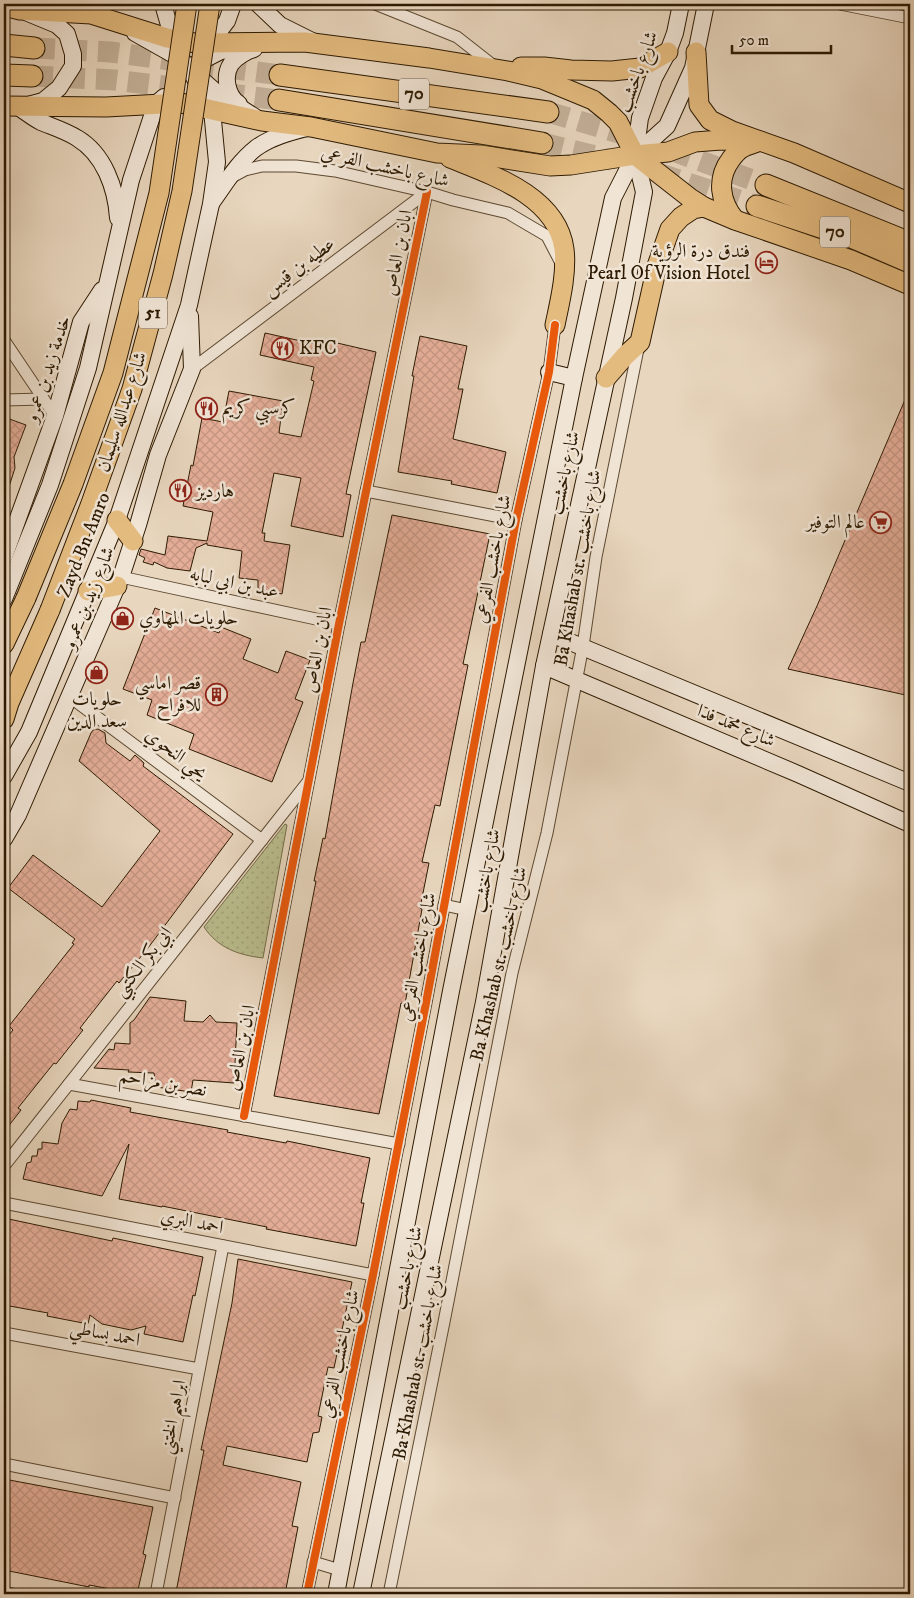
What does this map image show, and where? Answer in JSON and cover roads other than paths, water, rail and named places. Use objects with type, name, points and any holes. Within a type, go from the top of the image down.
[{"type":"highway","points":[[4,44],[34,48]]},
{"type":"highway","points":[[4,75],[32,76]]},
{"type":"highway","name":"70","points":[[280,75],[548,112]]},
{"type":"highway","name":"70","points":[[279,100],[542,143]]},
{"type":"highway","name":"70","points":[[766,184],[910,242]]},
{"type":"highway","name":"70","points":[[757,206],[854,238],[910,262]]},
{"type":"main road","points":[[9,8],[50,4]]},
{"type":"main road","points":[[163,4],[173,39],[212,110]]},
{"type":"main road","name":"شارع عبدالله سليمان","points":[[4,644],[26,598],[73,484],[113,373],[160,193],[187,4]]},
{"type":"main road","name":"شارع عبدالله سليمان","points":[[4,719],[9,703],[50,610],[132,389],[163,274],[182,190],[210,4]]},
{"type":"main road","points":[[106,106],[160,93],[189,68],[211,43],[227,21],[233,4]]},
{"type":"main road","points":[[258,4],[280,25],[319,44]]},
{"type":"main road","name":"شارع باخشب","points":[[336,1594],[467,910],[574,378],[613,198],[635,155],[640,118],[654,78],[668,52],[675,33],[681,4]]},
{"type":"main road","name":"شارع باخشب","points":[[635,155],[667,126],[693,68],[706,4]]},
{"type":"main road","points":[[9,8],[91,14],[119,24],[195,43],[305,42],[503,70],[542,79],[593,100],[618,122],[635,155],[704,207],[735,220],[851,260],[910,285]]},
{"type":"main road","points":[[9,8],[57,25],[67,34],[73,54],[72,66],[59,88],[43,101],[11,107]]},
{"type":"main road","points":[[119,24],[181,59],[216,92],[262,121]]},
{"type":"main road","points":[[4,599],[50,485],[88,368],[133,172],[156,104],[182,79],[189,68],[221,50],[271,43]]},
{"type":"main road","points":[[262,121],[235,101],[228,91],[227,74],[232,63],[246,51],[271,43]]},
{"type":"main road","points":[[503,70],[527,66],[596,71],[640,68],[668,52]]},
{"type":"main road","points":[[696,52],[699,105],[710,120],[794,153],[910,203]]},
{"type":"main road","points":[[11,107],[181,103],[262,121],[311,127],[437,153],[481,155],[550,166],[668,152],[695,142],[721,140],[760,141]]},
{"type":"main road","points":[[11,107],[78,138],[92,150],[106,169],[117,200],[119,230]]},
{"type":"main road","name":"Zayd Bn Amro","points":[[4,776],[29,732],[117,520],[189,304],[211,204],[216,162],[212,110]]},
{"type":"main road","points":[[211,204],[236,168],[256,148],[290,132],[311,127]]},
{"type":"main road","points":[[735,220],[726,209],[721,184],[726,166],[742,148],[760,141]]},
{"type":"main road","points":[[437,153],[504,180],[534,200],[554,221],[564,249],[563,274],[555,325]]},
{"type":"main road","name":"شارع باخشب","points":[[361,1594],[484,1002],[544,666],[644,192],[635,155]]},
{"type":"main road","points":[[606,378],[640,342],[657,266],[670,229],[681,217],[693,209],[704,207]]},
{"type":"main road","name":"خدمة زيد بن عمرو","points":[[4,557],[55,416],[81,322],[107,282]]},
{"type":"main road","name":"شارع زيد بن عمرو","points":[[4,840],[18,815],[70,696],[119,581],[133,541],[158,455],[192,369],[189,304]]},
{"type":"main road","points":[[549,372],[574,378]]},
{"type":"main road","points":[[117,520],[133,541]]},
{"type":"main road","points":[[88,590],[119,581]]},
{"type":"main road","name":"شارع محمد فدا","points":[[551,634],[909,779]]},
{"type":"main road","name":"شارع محمد فدا","points":[[544,666],[910,824]]},
{"type":"street","points":[[375,4],[457,36],[503,70]]},
{"type":"street","points":[[840,4],[910,18]]},
{"type":"street","name":"شارع باخشب الفرعي","points":[[228,179],[245,170],[262,166],[296,166],[334,171],[508,213],[547,236],[561,260],[563,274]]},
{"type":"street","name":"عطيه بن قيس","points":[[192,369],[427,192]]},
{"type":"street","name":"ابان بن العاص","points":[[244,1116],[339,624],[427,192]]},
{"type":"street","name":"شارع باخشب الفرعي","points":[[307,1594],[373,1275],[516,520],[549,372],[555,325]]},
{"type":"street","points":[[4,340],[55,416]]},
{"type":"street","name":"Ba Khashab st. شارع باخشب","points":[[389,1594],[512,973],[547,833],[583,646],[596,556],[640,342]]},
{"type":"street","points":[[4,400],[43,398]]},
{"type":"street","points":[[366,491],[516,520]]},
{"type":"street","name":"عبد بن ابي لبابه","points":[[119,581],[339,624]]},
{"type":"street","name":"يحي النحوي","points":[[70,696],[262,840]]},
{"type":"street","name":"ابي بكر الكتبي","points":[[4,1166],[309,781]]},
{"type":"street","points":[[444,906],[467,910]]},
{"type":"street","name":"نصر بن مزاحم","points":[[69,1084],[398,1144]]},
{"type":"street","name":"احمد البري","points":[[4,1203],[373,1275]]},
{"type":"street","name":"ابراهيم الختني","points":[[156,1594],[223,1246]]},
{"type":"street","name":"احمد بساطي","points":[[4,1333],[200,1369]]},
{"type":"street","points":[[4,1464],[175,1498]]},
{"type":"street","points":[[313,1562],[340,1570]]},
{"type":"street","points":[[4,1593],[12,1594]]},
{"type":"tunnel","points":[[34,48],[111,52],[280,75]]},
{"type":"tunnel","points":[[32,76],[115,80],[279,100]]},
{"type":"tunnel","points":[[548,112],[643,140],[766,185]]},
{"type":"tunnel","points":[[542,143],[612,160]]},
{"type":"tunnel","points":[[658,173],[757,206]]},
{"type":"place","name":"فندق درة الرؤية Pearl Of Vision Hotel","points":[[766,262]]},
{"type":"place","name":"KFC","points":[[283,348]]},
{"type":"place","name":"كرسبي كريم","points":[[206,408]]},
{"type":"place","name":"هارديز","points":[[180,491]]},
{"type":"place","name":"عالم التوفير","points":[[881,522]]},
{"type":"place","name":"حلويات المهاوي","points":[[123,618]]},
{"type":"place","name":"حلويات سعد الدين","points":[[97,673]]},
{"type":"place","name":"قصر اماسي للافراح","points":[[217,694]]}]
